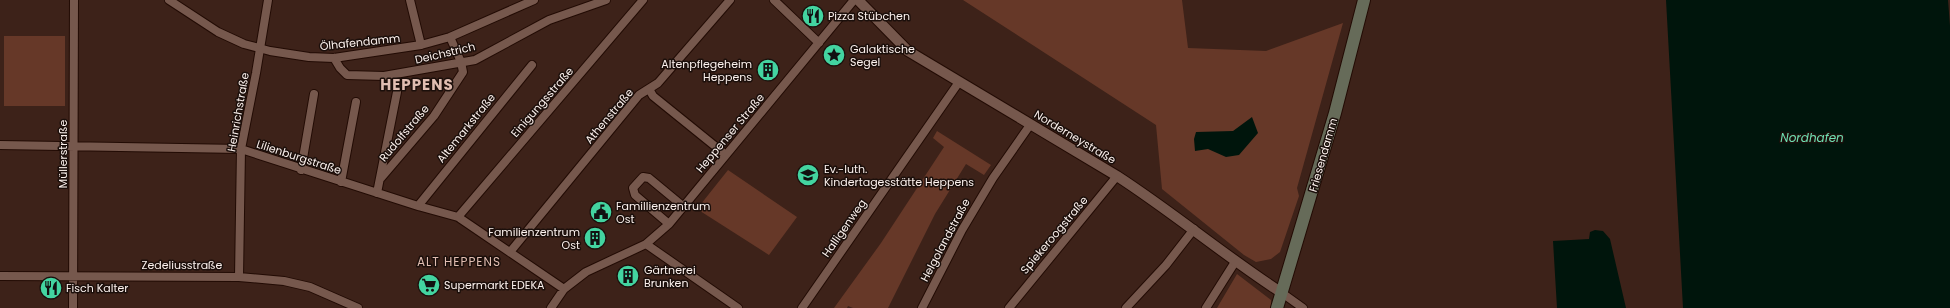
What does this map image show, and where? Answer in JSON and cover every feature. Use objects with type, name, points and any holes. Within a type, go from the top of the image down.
[{"type":"main road","name":"Friesendamm","points":[[1277,308],[1335,113],[1364,0]]},
{"type":"street","name":"Müllerstraße","points":[[73,308],[74,0]]},
{"type":"street","name":"Ölhafendamm","points":[[169,0],[218,32],[244,44],[260,49],[309,57],[334,58],[421,45],[450,38],[534,0]]},
{"type":"street","name":"Heinrichstraße","points":[[239,277],[241,149],[268,0]]},
{"type":"street","points":[[410,0],[421,45]]},
{"type":"street","name":"Deichstrich","points":[[334,58],[340,68],[347,75],[384,76],[475,60],[549,20],[606,0]]},
{"type":"street","name":"Einigungsstraße","points":[[458,217],[643,0]]},
{"type":"street","name":"Athenstraße","points":[[510,252],[639,96],[658,83],[730,0]]},
{"type":"street","points":[[774,0],[820,43]]},
{"type":"street","name":"Heppenser Straße","points":[[551,308],[564,289],[586,272],[646,244],[669,224],[854,0]]},
{"type":"street","name":"Norderneystraße","points":[[858,0],[908,51],[1117,176],[1194,229],[1236,262],[1282,293]]},
{"type":"street","points":[[450,38],[461,62]]},
{"type":"street","name":"Rudolfstraße","points":[[380,178],[434,116],[463,72],[461,62]]},
{"type":"street","name":"Altemarkstraße","points":[[418,206],[532,64]]},
{"type":"street","name":"Halligenweg","points":[[802,308],[959,82]]},
{"type":"street","points":[[649,89],[653,96],[726,155]]},
{"type":"street","points":[[377,193],[396,92]]},
{"type":"street","points":[[301,170],[314,94]]},
{"type":"street","points":[[341,182],[356,102]]},
{"type":"street","name":"Helgolandstraße","points":[[922,308],[962,230],[993,178],[1030,125]]},
{"type":"street","name":"Lilienburgstraße","points":[[0,145],[241,149],[301,170],[458,217],[564,289]]},
{"type":"street","name":"Spiekeroogstraße","points":[[1008,308],[1117,176]]},
{"type":"street","points":[[669,224],[635,196],[633,188],[642,177],[649,178],[684,207]]},
{"type":"street","points":[[1126,308],[1166,265],[1194,229]]},
{"type":"street","points":[[646,244],[738,308]]},
{"type":"street","points":[[1206,308],[1236,262]]},
{"type":"street","name":"Zedeliusstraße","points":[[0,276],[239,277],[284,281],[310,287],[358,308]]},
{"type":"street","points":[[1282,293],[1303,308]]},
{"type":"shaded area","points":[[963,0],[1182,0],[1188,48],[1266,51],[1343,23],[1297,188],[1299,196],[1280,252],[1271,259],[1256,262],[1244,255],[1162,189],[1156,125]]},
{"type":"shaded area","points":[[4,36],[65,36],[65,106],[4,106]]},
{"type":"shaded area","points":[[937,131],[991,165],[984,175],[966,164],[935,214],[888,308],[853,308],[848,306],[847,308],[834,308],[881,243],[944,147],[933,138]]},
{"type":"shaded area","points":[[728,170],[797,217],[769,255],[697,209]]},
{"type":"shaded area","points":[[1237,274],[1271,300],[1271,308],[1217,308]]},
{"type":"water","name":"Nordhafen","points":[[1666,0],[1948,0],[1950,26],[1950,308],[1683,308]]},
{"type":"water","points":[[1252,117],[1258,133],[1239,155],[1226,157],[1208,149],[1195,151],[1194,139],[1196,132],[1233,131]]},
{"type":"water","points":[[1595,230],[1603,231],[1610,239],[1626,308],[1557,308],[1553,241],[1589,239],[1590,232]]},
{"type":"place","name":"Pizza Stübchen","points":[[813,16]]},
{"type":"place","name":"Galaktische Segel","points":[[834,55]]},
{"type":"place","name":"Altenpflegeheim Heppens","points":[[768,70]]},
{"type":"place","name":"Ev.-luth. Kindertagesstätte Heppens","points":[[808,175]]},
{"type":"place","name":"Famillienzentrum Ost","points":[[601,212]]},
{"type":"place","name":"Familienzentrum Ost","points":[[595,238]]},
{"type":"place","name":"Gärtnerei Brunken","points":[[628,276]]},
{"type":"place","name":"Supermarkt EDEKA","points":[[429,285]]},
{"type":"place","name":"Fisch Kalter","points":[[51,288]]},
{"type":"district","name":"HEPPENS","points":[[417,85]]},
{"type":"district","name":"ALT HEPPENS","points":[[459,262]]}]
